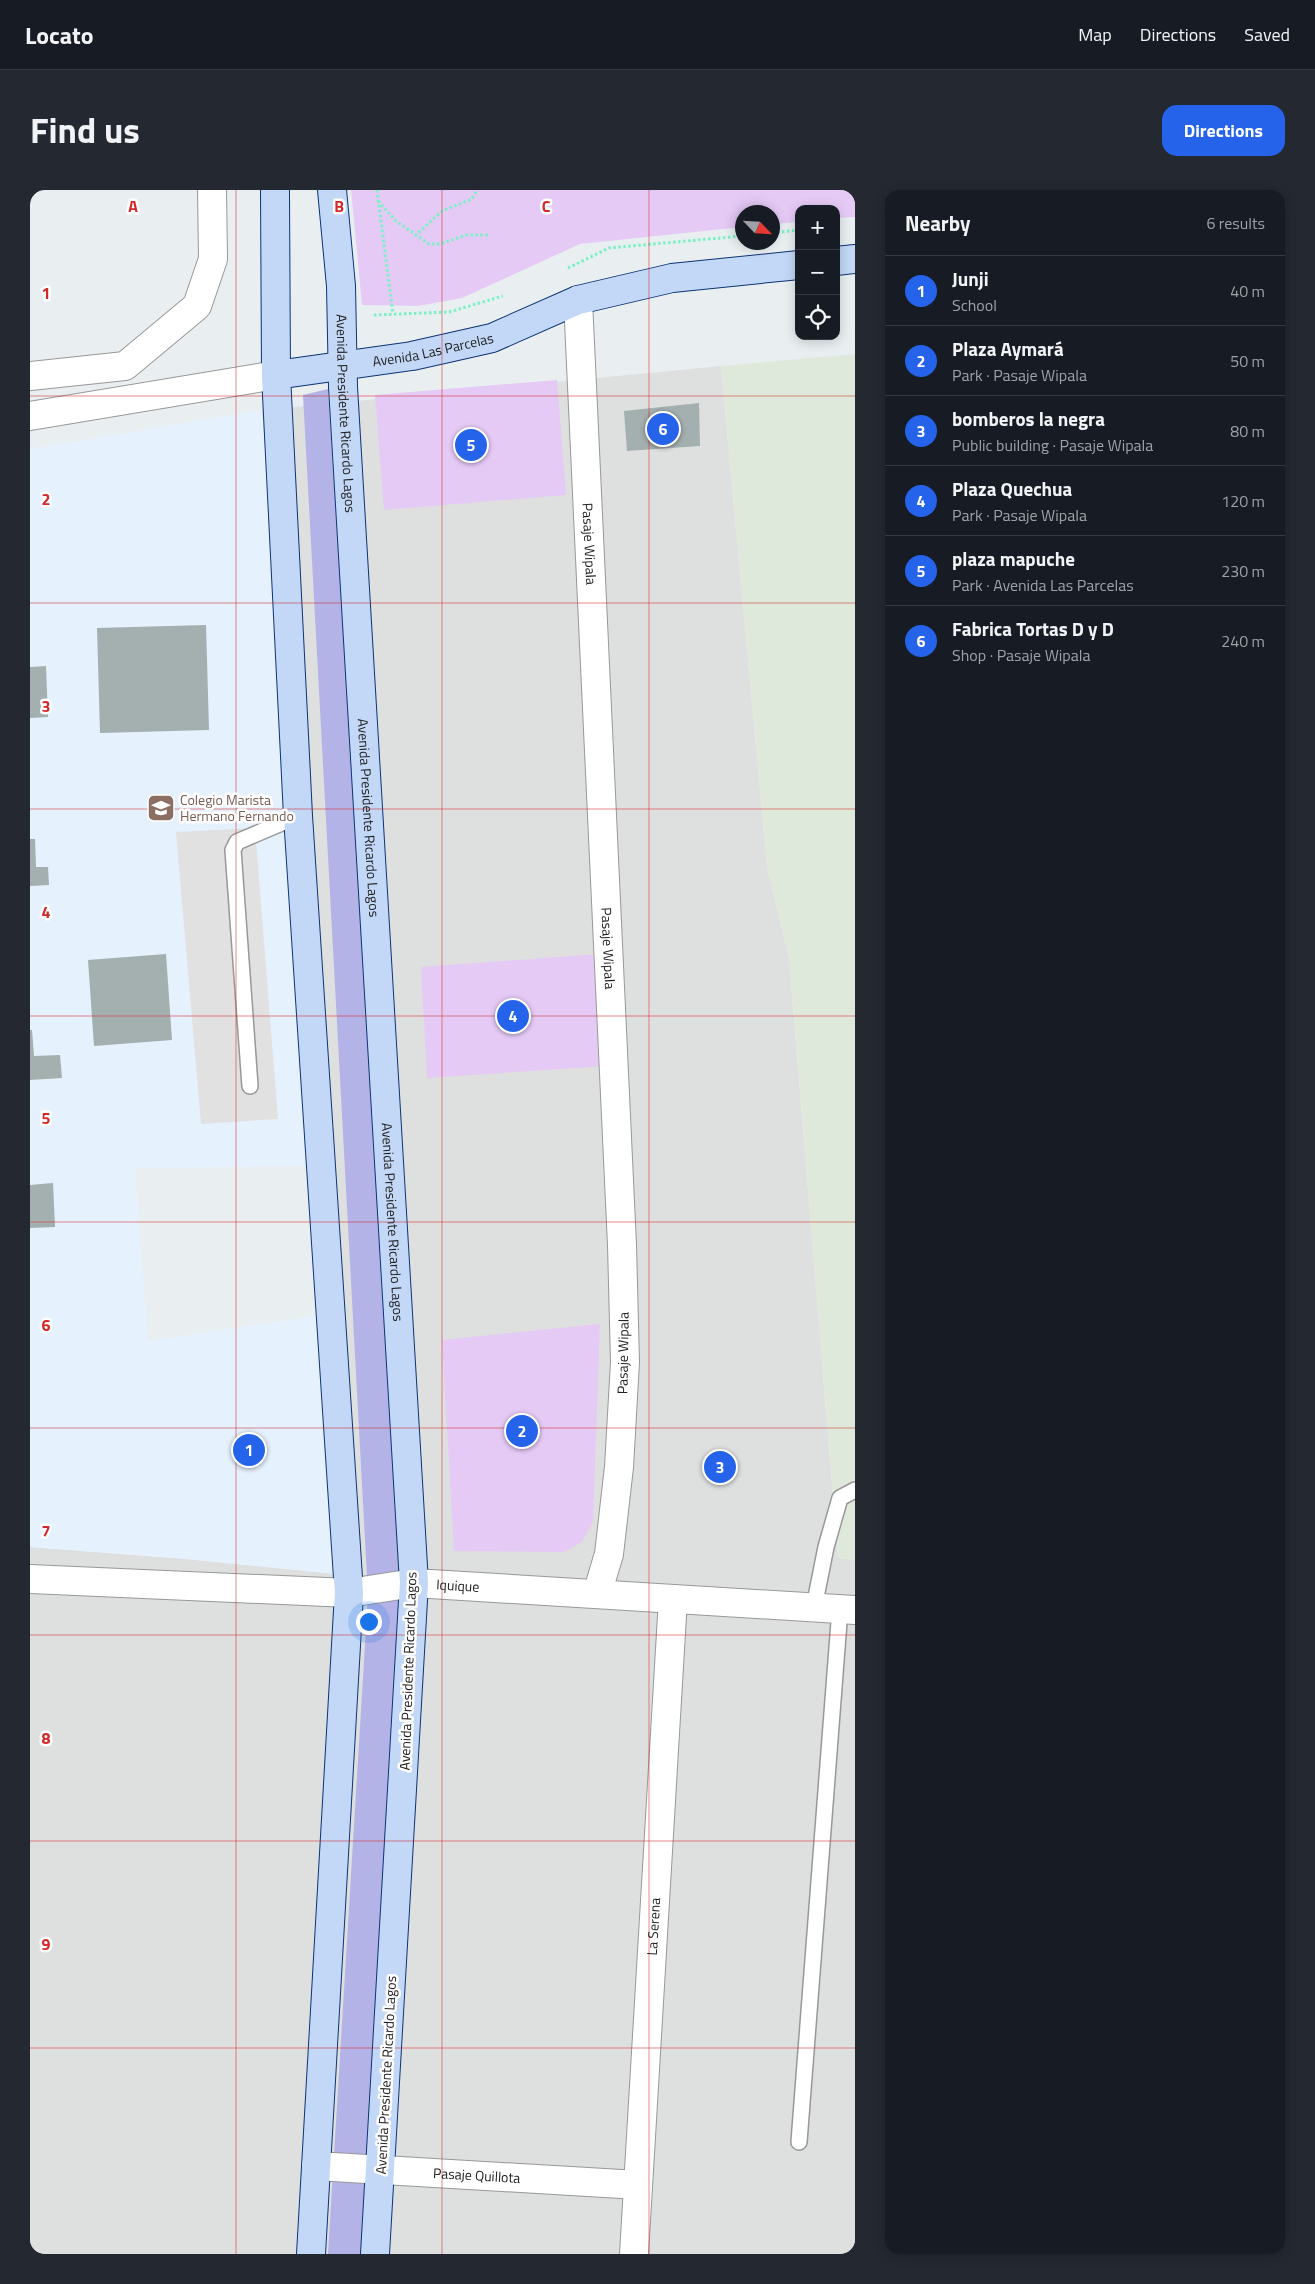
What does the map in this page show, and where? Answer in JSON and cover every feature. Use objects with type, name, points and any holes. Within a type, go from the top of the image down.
[{"type":"street","points":[[30,376],[125,366],[197,306],[213,259],[212,190]]},
{"type":"street","points":[[274,190],[276,375],[298,816],[349,1593],[311,2254]]},
{"type":"street","name":"Avenida Presidente Ricardo Lagos","points":[[332,190],[341,286],[342,364],[414,1583],[375,2254]]},
{"type":"street","points":[[840,261],[855,259]]},
{"type":"street","name":"Avenida Las Parcelas","points":[[30,416],[342,364],[412,356],[492,338],[578,300],[672,278],[795,265]]},
{"type":"street","name":"Pasaje Wipala","points":[[578,300],[622,1245],[625,1362],[619,1467],[609,1554],[597,1594]]},
{"type":"street","name":"Iquique","points":[[30,1579],[349,1593],[414,1583],[836,1609]]},
{"type":"street","name":"La Serena","points":[[634,2254],[672,1599]]},
{"type":"street","name":"Pasaje Quillota","points":[[316,2166],[638,2185]]},
{"type":"lane","points":[[250,1086],[233,850],[237,842],[298,816]]},
{"type":"lane","points":[[799,2142],[836,1609],[826,1547],[840,1498],[855,1490]]},
{"type":"path","points":[[377,190],[392,314]]},
{"type":"path","points":[[415,236],[442,211],[472,199],[477,190]]},
{"type":"path","points":[[378,201],[396,221],[429,244],[440,244],[466,235],[490,235]]},
{"type":"path","points":[[780,232],[795,230]]},
{"type":"path","points":[[566,268],[609,248],[735,237]]},
{"type":"path","points":[[341,317],[449,312],[506,295]]},
{"type":"shaded area","points":[[351,190],[855,190],[855,217],[840,218],[840,205],[795,205],[795,222],[780,223],[780,205],[735,205],[735,228],[580,244],[462,298],[418,306],[362,305]]},
{"type":"shaded area","points":[[855,354],[855,1560],[838,1558],[789,958],[767,867],[721,366]]},
{"type":"shaded area","points":[[721,366],[767,867],[789,958],[838,1558],[855,1560],[855,2254],[30,2254],[30,1547],[186,1559],[335,1574],[318,1166],[262,410]]},
{"type":"shaded area","points":[[557,380],[566,495],[384,510],[375,395]]},
{"type":"shaded area","points":[[328,389],[405,1584],[362,2254],[328,2254],[368,1595],[303,395]]},
{"type":"shaded area","name":"Colegio Marista Hermano Fernando","points":[[262,410],[318,1166],[135,1168],[148,1341],[327,1314],[336,1574],[186,1559],[30,1547],[30,449]]},
{"type":"shaded area","points":[[255,828],[278,1119],[201,1124],[176,832]]},
{"type":"shaded area","points":[[599,954],[606,1066],[427,1078],[421,967]]},
{"type":"shaded area","points":[[600,1324],[593,1522],[582,1542],[564,1552],[454,1551],[442,1340]]},
{"type":"building","points":[[699,403],[700,446],[627,451],[624,411]]},
{"type":"building","points":[[206,625],[209,730],[100,733],[97,628]]},
{"type":"building","points":[[46,666],[48,717],[30,718],[30,667]]},
{"type":"building","points":[[30,839],[35,839],[36,867],[48,867],[49,885],[30,886]]},
{"type":"building","points":[[166,954],[172,1040],[94,1046],[88,960]]},
{"type":"building","points":[[30,1030],[32,1030],[34,1056],[60,1055],[62,1078],[30,1080]]},
{"type":"building","points":[[53,1183],[55,1227],[30,1228],[30,1185]]},
{"type":"place","name":"Fabrica Tortas D y D","points":[[663,429]]},
{"type":"place","name":"plaza mapuche","points":[[471,445]]},
{"type":"place","name":"Colegio Marista Hermano Fernando","points":[[161,808]]},
{"type":"place","name":"Plaza Quechua","points":[[513,1016]]},
{"type":"place","name":"Plaza Aymará","points":[[522,1431]]},
{"type":"place","name":"Junji","points":[[249,1450]]},
{"type":"place","name":"bomberos la negra","points":[[720,1467]]}]
